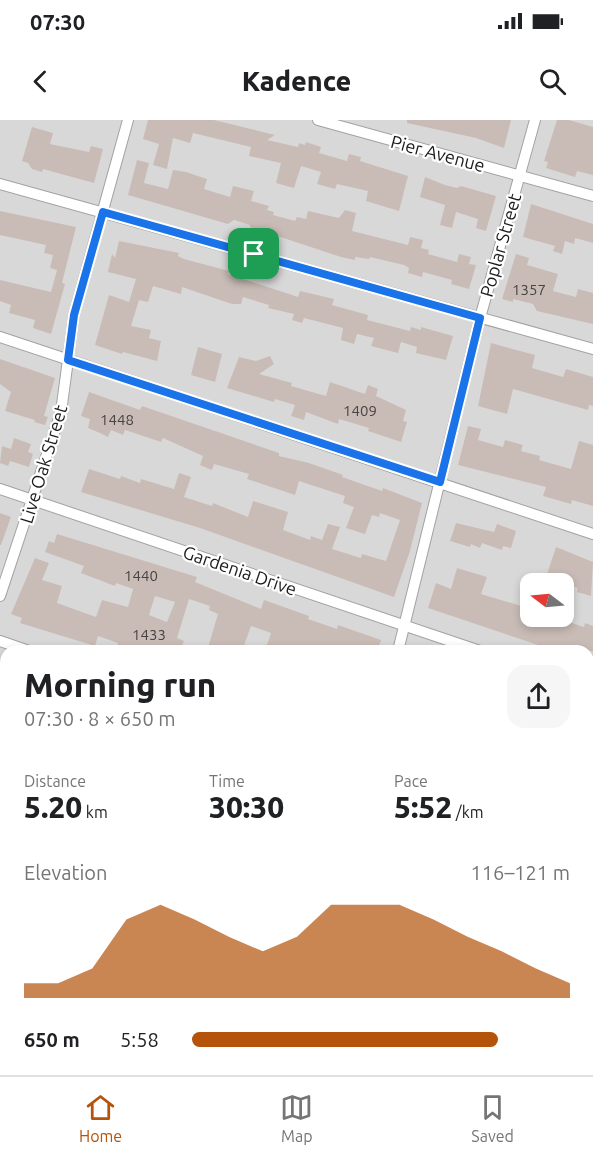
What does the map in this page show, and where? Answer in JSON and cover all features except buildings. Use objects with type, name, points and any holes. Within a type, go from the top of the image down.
[{"type":"street","name":"Live Oak Street","points":[[0,596],[61,412],[74,315],[128,120]]},
{"type":"street","name":"Pier Avenue","points":[[318,120],[593,196]]},
{"type":"street","name":"Poplar Street","points":[[400,645],[480,318],[535,120]]},
{"type":"street","points":[[0,184],[593,349]]},
{"type":"street","points":[[0,337],[593,534]]},
{"type":"street","name":"Gardenia Drive","points":[[0,489],[462,645]]},
{"type":"shaded area","points":[[0,120],[593,120],[593,645],[0,645]]},
{"type":"route","points":[[103,212],[254,254],[480,318],[440,482],[68,360],[68,344],[74,315],[103,212]]}]
